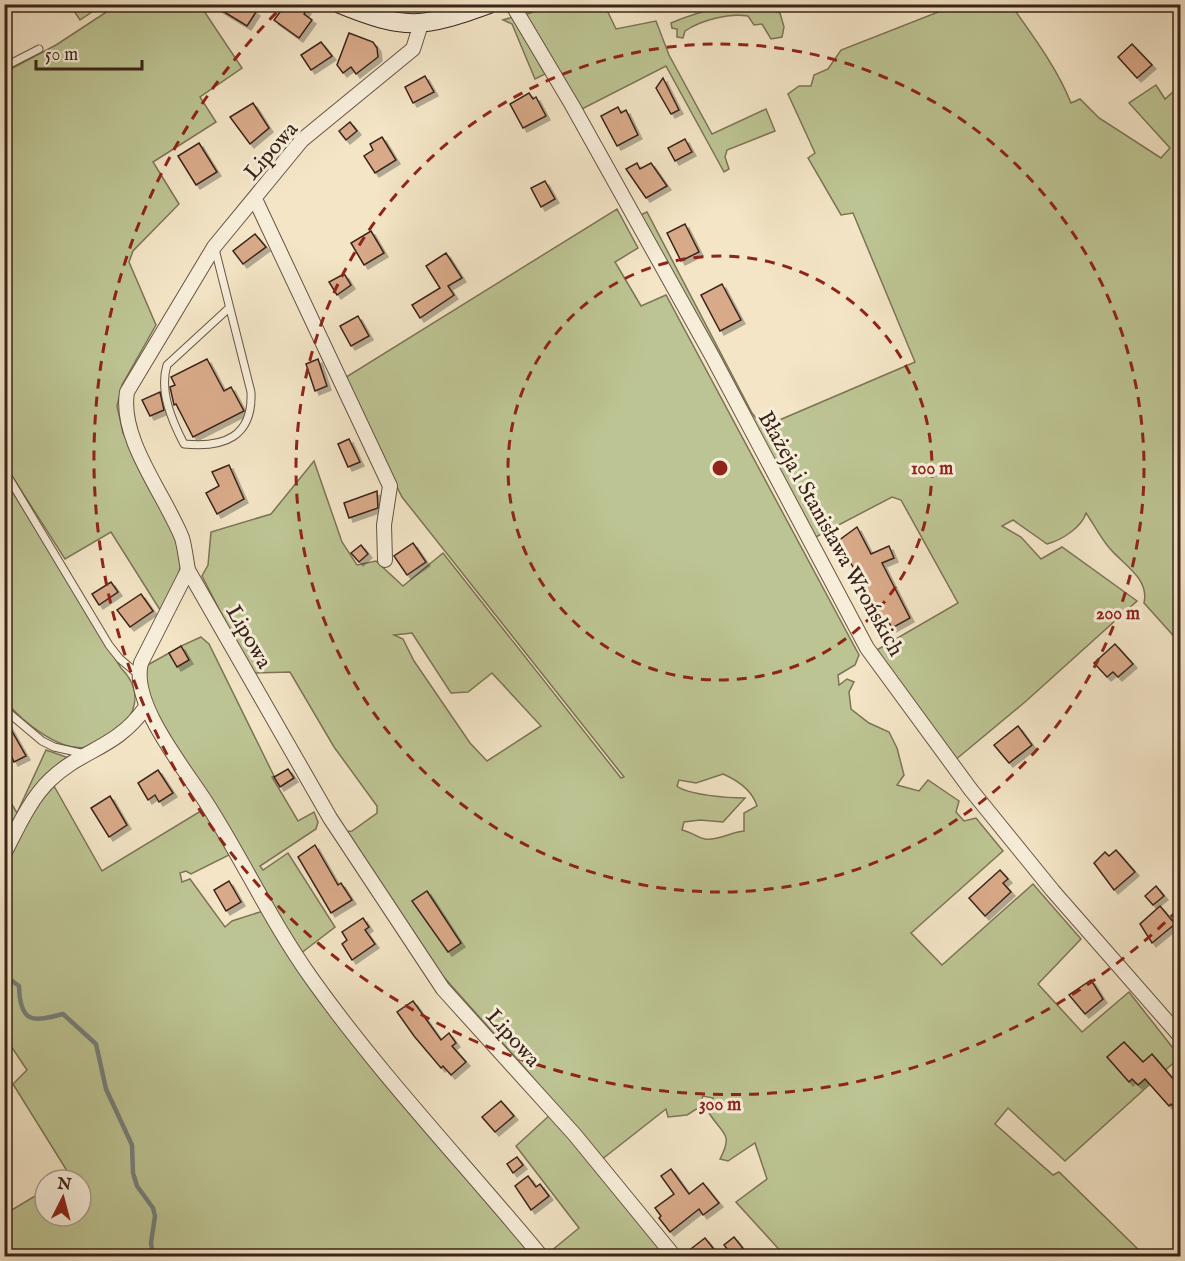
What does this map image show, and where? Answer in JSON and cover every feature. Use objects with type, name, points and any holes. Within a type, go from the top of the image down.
[{"type":"street","points":[[341,5],[398,23],[421,24],[452,17],[489,4]]},
{"type":"street","name":"Błażeja i Stanisława Wrońskich","points":[[512,4],[572,105],[712,356],[867,648],[971,790],[1053,891],[1180,1036]]},
{"type":"street","name":"Lipowa","points":[[421,24],[413,49],[302,140],[214,247],[127,392],[125,404],[131,433],[182,539],[188,570],[331,827],[443,989],[575,1135],[674,1257]]},
{"type":"street","points":[[255,199],[390,486],[384,525],[385,560]]},
{"type":"street","points":[[188,570],[141,663],[138,674],[146,708],[221,826],[261,902],[311,978],[347,1026],[541,1257]]},
{"type":"street","points":[[4,854],[31,806],[50,780],[126,732],[146,708]]},
{"type":"lane","points":[[4,67],[39,49]]},
{"type":"lane","points":[[214,247],[230,308],[251,392],[252,407],[248,422],[227,442],[201,446],[184,444],[172,422],[163,378],[167,365],[230,308]]},
{"type":"lane","points":[[4,470],[109,645],[120,659],[138,674]]},
{"type":"lane","points":[[4,709],[42,741],[54,747],[87,755]]},
{"type":"green space","points":[[604,4],[616,29],[656,21],[669,55],[712,134],[766,109],[775,131],[727,150],[725,157],[729,169],[724,172],[666,66],[578,111],[524,15],[554,5]]},
{"type":"green space","points":[[70,5],[102,5],[80,20]]},
{"type":"green space","points":[[117,5],[200,5],[242,68],[200,97],[216,122],[153,162],[179,204],[133,251],[129,262],[156,325],[122,385],[117,406],[123,433],[178,543],[181,565],[172,596],[162,613],[111,532],[65,559],[5,465],[5,72],[56,45]]},
{"type":"green space","points":[[744,5],[771,5],[773,11],[780,13],[784,27],[782,37],[771,39],[762,24],[754,25],[748,16],[740,15],[715,18],[699,24],[685,31],[683,38],[677,37],[677,29],[672,28],[671,23],[708,10]]},
{"type":"green space","points":[[956,5],[982,7],[1011,5],[1052,65],[1071,103],[1080,99],[1099,118],[1161,158],[1170,148],[1129,103],[1156,85],[1165,99],[1174,91],[1180,98],[1180,643],[1144,603],[1145,594],[1139,578],[1107,545],[1086,513],[1071,532],[1047,544],[1013,520],[1002,526],[1021,537],[1041,559],[1062,547],[1137,601],[1025,702],[954,761],[875,651],[958,603],[901,500],[892,497],[812,539],[636,217],[647,212],[752,413],[763,427],[915,362],[853,213],[841,215],[808,158],[815,153],[788,94],[799,86],[811,86],[814,75],[828,69],[841,50]]},
{"type":"green space","points":[[513,17],[545,74],[535,79],[512,24],[503,20]]},
{"type":"green space","points":[[617,209],[638,248],[615,262],[641,306],[666,295],[859,655],[855,665],[838,675],[839,685],[847,679],[854,682],[849,692],[851,709],[869,723],[889,732],[897,748],[904,775],[897,785],[919,791],[928,780],[959,801],[956,812],[964,821],[976,818],[1003,851],[911,933],[942,965],[1033,884],[1081,939],[1038,984],[1082,1032],[1129,992],[1180,1057],[1065,1161],[1008,1108],[995,1124],[1053,1175],[1059,1172],[1145,1256],[785,1256],[736,1202],[767,1179],[755,1143],[728,1161],[720,1159],[726,1144],[725,1134],[709,1113],[713,1098],[703,1096],[698,1108],[687,1115],[668,1117],[666,1109],[601,1160],[523,1066],[433,965],[343,832],[352,831],[377,813],[377,806],[334,747],[290,672],[252,673],[202,576],[208,565],[211,532],[271,514],[314,461],[342,542],[357,565],[376,561],[403,586],[443,553],[621,778],[624,777],[402,497],[343,379]],"holes":[[[412,633],[451,693],[468,692],[492,673],[541,726],[487,761],[470,743],[414,661],[403,639],[394,635]],[[723,774],[744,787],[752,795],[757,806],[744,813],[744,831],[710,839],[682,830],[684,822],[700,820],[723,822],[745,798],[719,797],[690,792],[677,786],[679,780],[696,783]]]},
{"type":"green space","points":[[4,478],[130,680],[134,692],[131,714],[124,724],[115,733],[92,746],[81,748],[68,746],[44,735],[21,717],[5,700]]},
{"type":"green space","points":[[201,637],[209,644],[274,776],[272,777],[298,821],[314,812],[318,822],[316,829],[260,866],[263,870],[288,853],[335,927],[300,954],[157,718],[147,692],[144,667],[169,653],[177,666],[188,659],[181,646]]},
{"type":"green space","points":[[46,750],[69,758],[44,776],[5,839],[4,791],[17,813]]},
{"type":"green space","points":[[54,786],[102,871],[204,809],[233,853],[191,874],[186,871],[180,873],[182,882],[190,879],[225,927],[232,921],[263,911],[536,1256],[24,1256],[16,1249],[5,1256],[5,1214],[33,1197],[33,1228],[93,1228],[93,1168],[65,1168],[13,1084],[27,1070],[5,1041],[4,865],[36,806]]},
{"type":"green space","points":[[551,1114],[600,1171],[660,1250],[655,1256],[545,1256],[579,1228],[516,1146]]},
{"type":"building","points":[[211,4],[245,4],[256,12],[247,26]]},
{"type":"building","points":[[286,4],[299,4],[307,10],[304,14],[312,20],[299,38],[274,20]]},
{"type":"building","points":[[349,33],[373,42],[377,48],[378,57],[356,74],[351,67],[343,73],[337,65]]},
{"type":"building","points":[[321,42],[332,56],[311,70],[301,55]]},
{"type":"building","points":[[1132,44],[1152,65],[1137,78],[1118,57]]},
{"type":"building","points":[[425,76],[434,92],[413,103],[405,87]]},
{"type":"building","points":[[663,78],[679,110],[671,114],[656,88]]},
{"type":"building","points":[[529,93],[533,99],[536,97],[546,116],[523,128],[510,104]]},
{"type":"building","points":[[253,103],[269,128],[250,144],[230,117]]},
{"type":"building","points":[[618,107],[621,113],[626,110],[638,135],[617,146],[601,116]]},
{"type":"building","points":[[350,122],[357,131],[346,140],[339,131]]},
{"type":"building","points":[[382,137],[396,160],[375,173],[364,156],[373,150],[370,144]]},
{"type":"building","points":[[685,139],[692,152],[675,161],[668,148]]},
{"type":"building","points":[[199,143],[217,172],[196,185],[178,156]]},
{"type":"building","points":[[637,163],[640,169],[651,163],[667,186],[646,198],[626,169]]},
{"type":"building","points":[[545,181],[555,199],[541,207],[531,188]]},
{"type":"building","points":[[685,224],[699,252],[681,261],[667,233]]},
{"type":"building","points":[[371,231],[384,253],[364,265],[351,243]]},
{"type":"building","points":[[255,234],[266,247],[243,264],[233,251]]},
{"type":"building","points":[[446,253],[462,278],[448,286],[454,295],[420,318],[412,305],[440,288],[426,266]]},
{"type":"building","points":[[345,275],[351,285],[337,295],[329,282]]},
{"type":"building","points":[[722,284],[741,320],[720,331],[701,295]]},
{"type":"building","points":[[358,316],[369,336],[351,346],[340,326]]},
{"type":"building","points":[[207,359],[224,391],[231,387],[244,411],[193,437],[176,404],[174,405],[170,387],[175,385],[171,377]]},
{"type":"building","points":[[318,359],[327,386],[315,391],[306,364]]},
{"type":"building","points":[[160,392],[164,410],[150,416],[142,400]]},
{"type":"building","points":[[349,439],[360,462],[348,467],[338,444]]},
{"type":"building","points":[[229,465],[244,499],[217,514],[206,493],[219,486],[212,472]]},
{"type":"building","points":[[377,491],[378,508],[349,518],[344,503]]},
{"type":"building","points":[[857,527],[871,554],[889,546],[894,558],[882,563],[910,618],[892,628],[886,617],[883,619],[838,541]]},
{"type":"building","points":[[413,543],[426,562],[407,575],[394,556]]},
{"type":"building","points":[[361,545],[368,554],[359,562],[351,553]]},
{"type":"building","points":[[111,582],[118,592],[99,605],[92,594]]},
{"type":"building","points":[[141,594],[153,611],[130,627],[117,610]]},
{"type":"building","points":[[1115,644],[1133,664],[1118,677],[1113,672],[1107,677],[1094,663]]},
{"type":"building","points":[[181,646],[189,660],[177,667],[169,653]]},
{"type":"building","points":[[4,717],[26,756],[14,762],[9,751],[4,753]]},
{"type":"building","points":[[1018,726],[1032,745],[1009,763],[994,745]]},
{"type":"building","points":[[288,769],[294,778],[280,787],[274,777]]},
{"type":"building","points":[[158,770],[173,793],[159,802],[155,795],[148,800],[138,783]]},
{"type":"building","points":[[110,796],[127,825],[109,837],[91,808]]},
{"type":"building","points":[[315,845],[338,885],[341,883],[352,900],[331,913],[298,857]]},
{"type":"building","points":[[1116,850],[1135,872],[1114,890],[1094,863],[1105,852],[1109,856]]},
{"type":"building","points":[[1000,870],[1008,879],[1003,883],[1011,892],[985,916],[969,898]]},
{"type":"building","points":[[229,881],[241,902],[226,911],[214,890]]},
{"type":"building","points":[[1156,886],[1164,896],[1153,905],[1145,896]]},
{"type":"building","points":[[427,891],[461,943],[448,952],[412,901]]},
{"type":"building","points":[[1160,906],[1175,924],[1152,943],[1140,924]]},
{"type":"building","points":[[363,918],[369,927],[365,930],[375,944],[352,960],[342,944],[347,940],[342,932]]},
{"type":"building","points":[[1091,980],[1103,999],[1085,1014],[1069,995]]},
{"type":"building","points":[[413,1001],[441,1040],[449,1033],[456,1043],[452,1046],[466,1062],[451,1075],[443,1066],[441,1068],[397,1012]]},
{"type":"building","points":[[1124,1042],[1143,1062],[1152,1054],[1180,1087],[1180,1115],[1145,1079],[1138,1085],[1132,1079],[1129,1082],[1107,1057]]},
{"type":"building","points":[[501,1101],[514,1116],[495,1132],[482,1117]]},
{"type":"building","points":[[517,1157],[523,1165],[513,1173],[507,1164]]},
{"type":"building","points":[[671,1169],[689,1194],[703,1183],[719,1203],[703,1215],[699,1209],[670,1232],[659,1218],[661,1216],[655,1208],[674,1194],[661,1176]]},
{"type":"building","points":[[528,1176],[536,1187],[540,1184],[549,1196],[531,1210],[515,1186]]},
{"type":"building","points":[[734,1237],[745,1251],[737,1257],[733,1257],[724,1245]]},
{"type":"building","points":[[705,1238],[720,1257],[683,1257],[683,1255]]},
{"type":"waterway","points":[[4,975],[19,986],[25,1014],[36,1019],[63,1014],[96,1044],[106,1089],[132,1145],[133,1173],[137,1186],[153,1208],[155,1216],[151,1243],[153,1256]]}]
